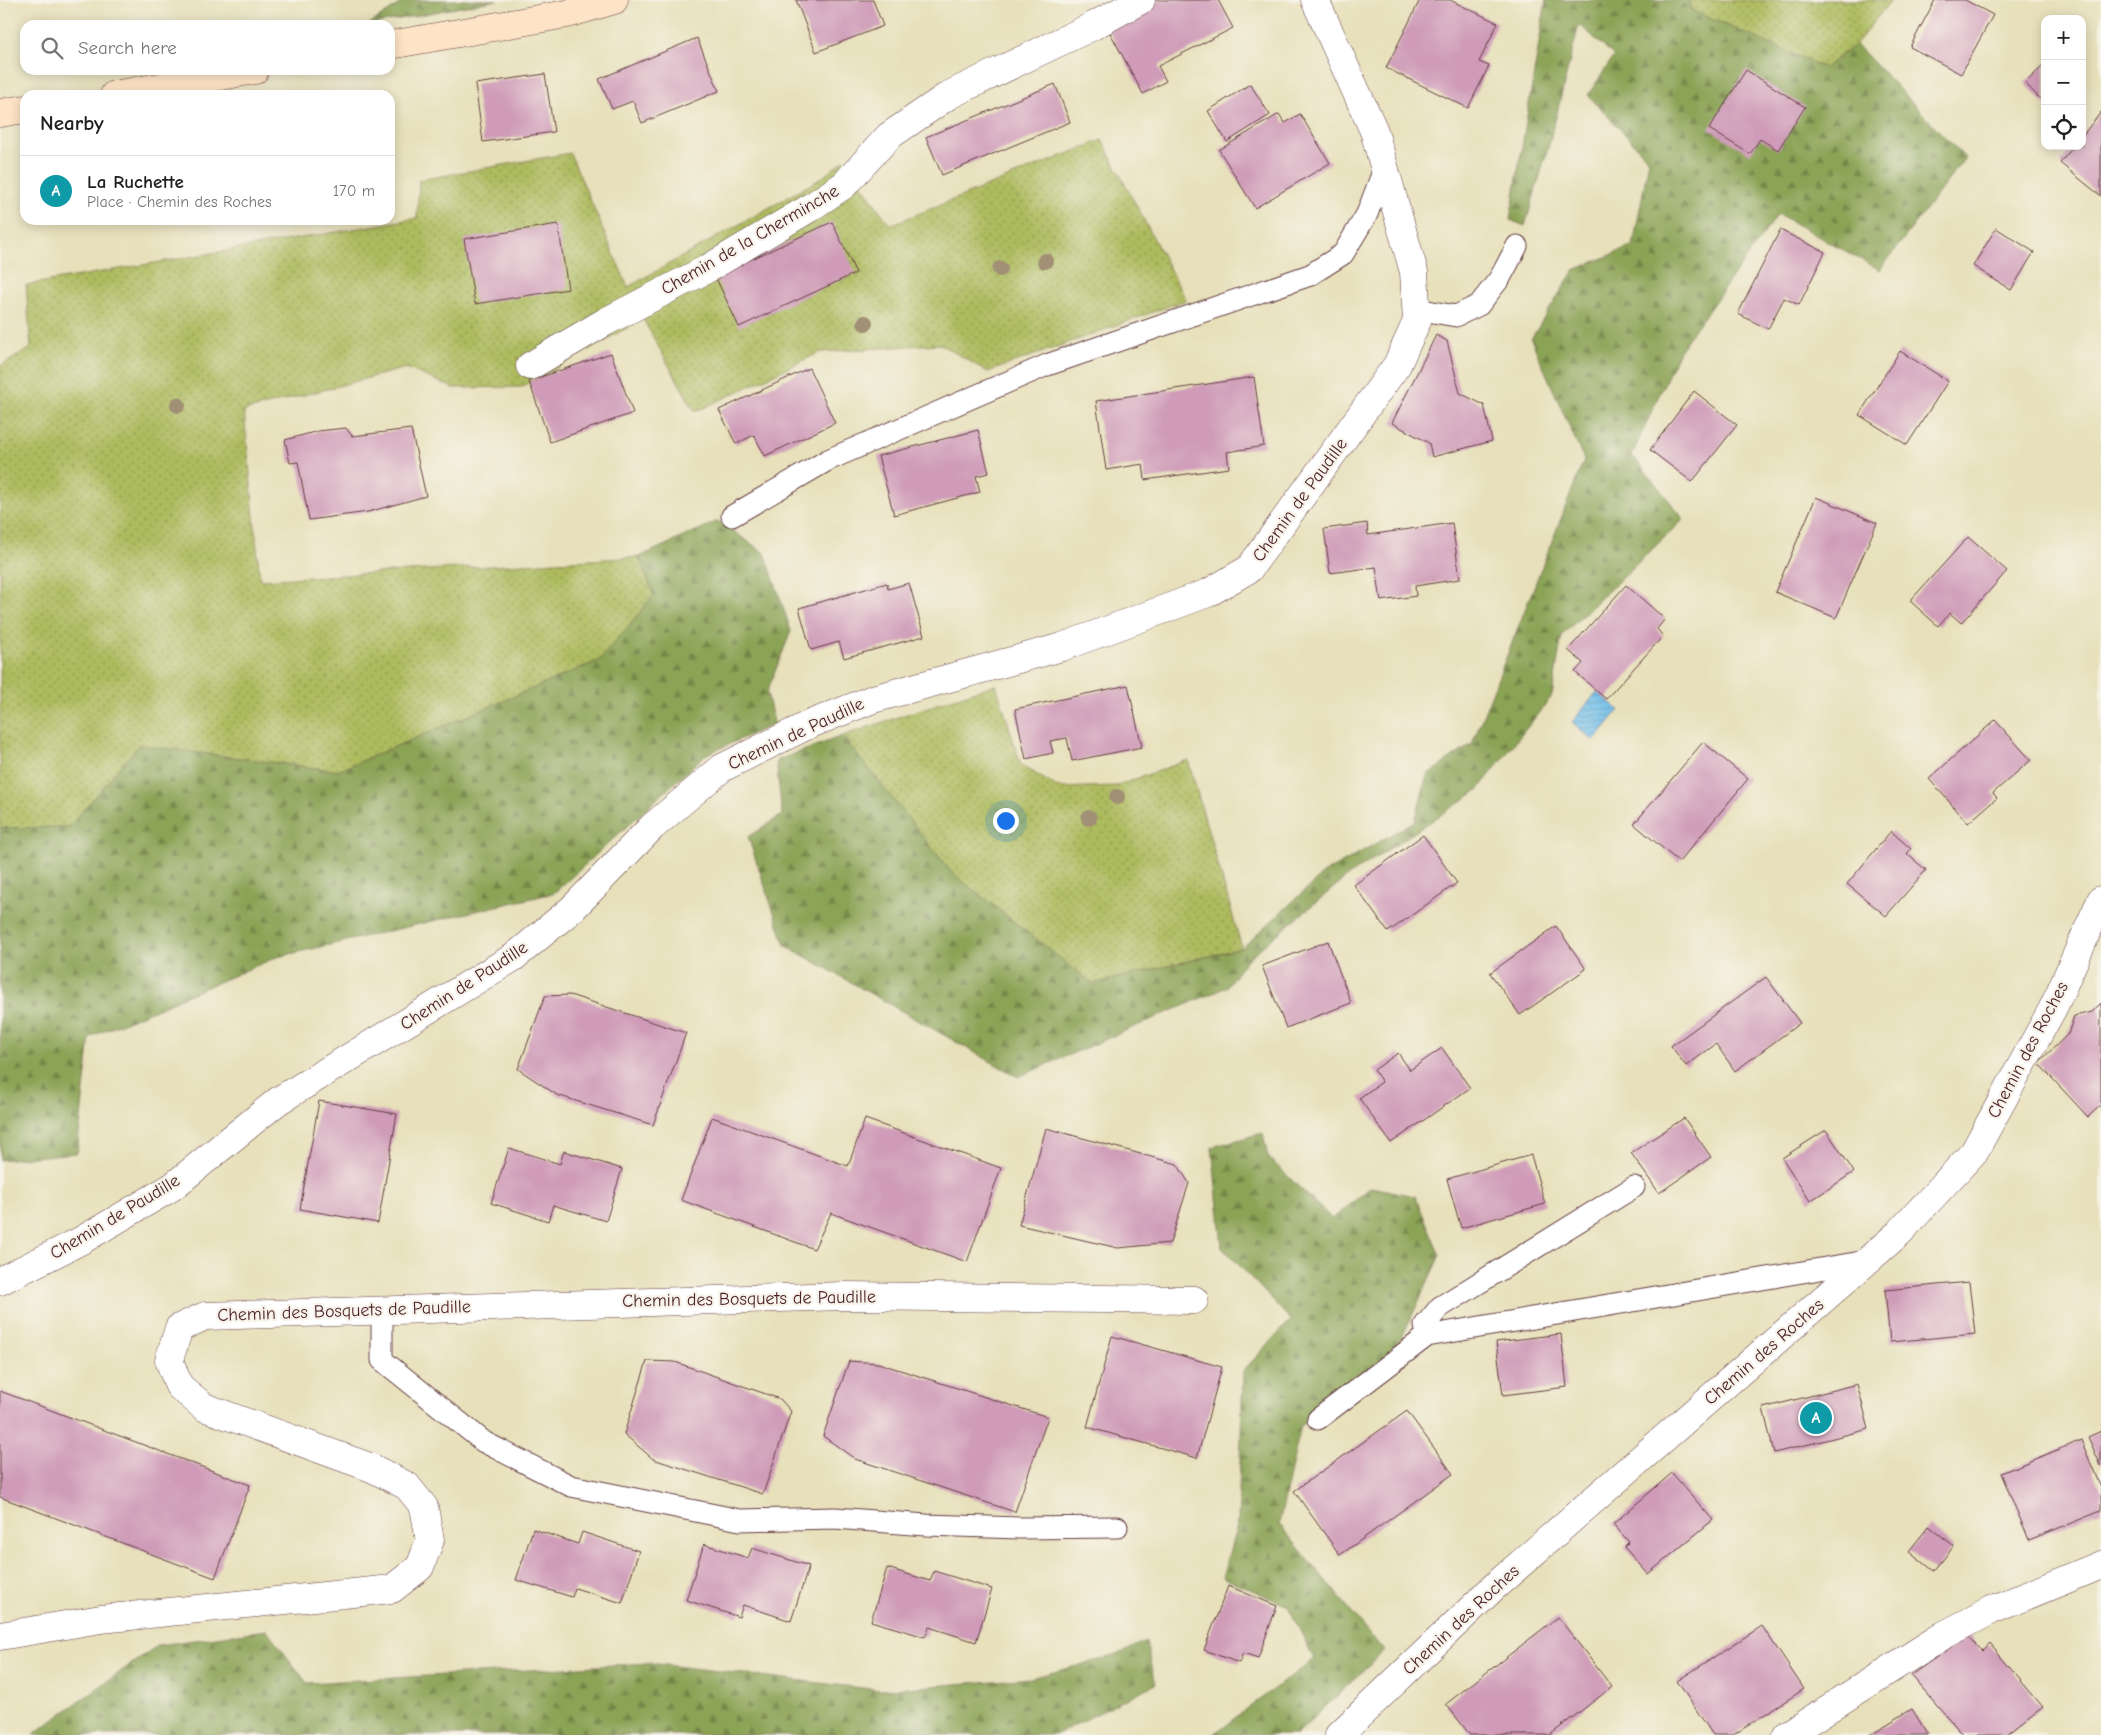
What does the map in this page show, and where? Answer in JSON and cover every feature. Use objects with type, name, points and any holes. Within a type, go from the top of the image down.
[{"type":"street","points":[[395,44],[567,14],[614,0]]},
{"type":"street","name":"Chemin de la Cherminche","points":[[530,366],[605,322],[707,269],[808,209],[844,185],[889,136],[949,94],[1093,26],[1141,0]]},
{"type":"street","name":"Chemin de Paudille","points":[[0,1281],[82,1240],[172,1186],[278,1101],[514,956],[572,909],[652,828],[722,768],[808,725],[873,699],[1062,647],[1208,593],[1249,569],[1397,365],[1417,321],[1414,272],[1374,131],[1315,0]]},
{"type":"street","points":[[142,90],[227,75]]},
{"type":"street","points":[[0,114],[20,111]]},
{"type":"street","name":"Chemin des Roches","points":[[1339,1735],[1496,1586],[1899,1233],[1974,1152],[2054,1006],[2101,900]]},
{"type":"street","name":"Chemin des Bosquets de Paudille","points":[[0,1636],[101,1619],[392,1589],[420,1567],[430,1540],[424,1507],[407,1486],[372,1468],[204,1407],[179,1386],[169,1360],[179,1328],[205,1316],[844,1296],[1194,1300]]},
{"type":"street","points":[[1787,1735],[1944,1635],[1992,1610],[2101,1565]]},
{"type":"lane","points":[[732,516],[828,460],[1029,373],[1310,275],[1342,254],[1367,214],[1384,169]]},
{"type":"lane","points":[[1416,308],[1456,316],[1479,305],[1500,278],[1517,246]]},
{"type":"lane","points":[[1427,1336],[1425,1325],[1440,1307],[1634,1186]]},
{"type":"lane","points":[[1318,1419],[1427,1336],[1867,1261]]},
{"type":"lane","points":[[382,1310],[382,1360],[484,1442],[571,1486],[740,1520],[835,1518],[935,1525],[1020,1528],[1117,1527]]},
{"type":"green space","points":[[405,0],[497,0],[394,20],[375,20]]},
{"type":"green space","points":[[1546,0],[1688,0],[1693,11],[1825,68],[1856,44],[1965,158],[1880,270],[1778,214],[1679,351],[1632,455],[1684,519],[1562,635],[1552,696],[1477,791],[1348,876],[1246,960],[1227,987],[1018,1077],[785,945],[748,837],[782,815],[776,761],[842,736],[952,873],[1093,984],[1242,948],[1324,873],[1415,821],[1427,775],[1472,744],[1584,460],[1531,339],[1574,270],[1633,246],[1649,160],[1588,95],[1614,56],[1579,24],[1549,145],[1525,226],[1510,220]]},
{"type":"green space","points":[[1688,0],[1891,0],[1856,44],[1825,68],[1693,11]]},
{"type":"green space","points":[[1102,140],[1186,300],[988,372],[940,344],[821,352],[695,412],[643,319],[522,387],[453,388],[406,368],[244,411],[260,580],[639,557],[654,595],[600,660],[338,771],[139,745],[69,827],[0,828],[0,366],[31,348],[26,285],[376,225],[395,225],[395,222],[417,218],[419,180],[570,153],[628,287],[820,179],[844,160],[890,225]]},
{"type":"green space","points":[[718,521],[765,553],[791,631],[767,692],[774,724],[705,755],[554,893],[277,957],[90,1037],[77,1153],[0,1160],[0,828],[69,827],[139,745],[338,771],[600,660],[654,595],[639,557]]},
{"type":"green space","points":[[996,684],[1021,765],[1059,788],[1116,786],[1188,760],[1242,948],[1093,984],[952,873],[842,736]]},
{"type":"green space","points":[[1263,1133],[1268,1157],[1332,1219],[1371,1187],[1415,1196],[1440,1255],[1387,1370],[1301,1425],[1279,1524],[1384,1651],[1296,1735],[1212,1735],[1314,1659],[1288,1606],[1222,1577],[1238,1522],[1243,1371],[1291,1320],[1222,1247],[1212,1147]]},
{"type":"green space","points":[[267,1630],[307,1683],[649,1663],[880,1690],[1031,1678],[1117,1655],[1146,1641],[1156,1684],[1055,1735],[32,1735],[158,1645]]},
{"type":"water","points":[[1597,692],[1619,710],[1594,741],[1572,722]]},
{"type":"building","points":[[796,0],[873,0],[883,26],[816,52]]},
{"type":"building","points":[[1154,0],[1218,0],[1233,28],[1158,66],[1166,81],[1143,94],[1106,25]]},
{"type":"building","points":[[1420,0],[1450,0],[1498,23],[1479,62],[1489,66],[1468,108],[1386,68]]},
{"type":"building","points":[[1935,0],[1965,0],[1993,15],[1961,74],[1910,47]]},
{"type":"building","points":[[697,38],[719,91],[642,123],[633,101],[612,109],[599,79]]},
{"type":"building","points":[[2041,68],[2041,100],[2025,83]]},
{"type":"building","points":[[1746,70],[1805,107],[1778,150],[1760,139],[1750,154],[1709,129]]},
{"type":"building","points":[[545,74],[554,132],[483,142],[475,84]]},
{"type":"building","points":[[1055,84],[1070,122],[942,175],[926,137]]},
{"type":"building","points":[[1250,84],[1270,115],[1227,142],[1208,111]]},
{"type":"building","points":[[2101,112],[2101,196],[2060,163],[2071,150],[2086,150],[2086,131]]},
{"type":"building","points":[[1279,114],[1285,123],[1300,114],[1330,163],[1255,208],[1219,150]]},
{"type":"building","points":[[832,222],[856,273],[739,327],[715,276]]},
{"type":"building","points":[[558,224],[568,289],[475,304],[464,239]]},
{"type":"building","points":[[1996,228],[2034,252],[2011,290],[1973,266]]},
{"type":"building","points":[[1780,230],[1825,252],[1799,305],[1784,298],[1768,329],[1738,314]]},
{"type":"building","points":[[1436,335],[1447,341],[1460,393],[1484,405],[1492,441],[1432,457],[1429,443],[1392,423]]},
{"type":"building","points":[[1900,351],[1948,381],[1907,445],[1859,415]]},
{"type":"building","points":[[611,353],[633,413],[550,442],[529,381]]},
{"type":"building","points":[[809,368],[835,423],[765,456],[754,435],[736,444],[719,410]]},
{"type":"building","points":[[1254,377],[1264,446],[1227,452],[1229,468],[1145,480],[1143,464],[1106,470],[1096,401]]},
{"type":"building","points":[[1694,391],[1737,425],[1692,482],[1650,450]]},
{"type":"building","points":[[346,428],[352,436],[411,429],[426,496],[368,512],[309,520],[298,462],[290,463],[285,440],[318,431]]},
{"type":"building","points":[[978,430],[989,473],[976,476],[980,492],[894,515],[878,456]]},
{"type":"building","points":[[1816,497],[1877,523],[1836,618],[1775,592]]},
{"type":"building","points":[[1367,523],[1368,535],[1452,523],[1460,579],[1415,586],[1416,596],[1381,601],[1376,567],[1330,573],[1324,529]]},
{"type":"building","points":[[1968,537],[2007,571],[1961,623],[1950,613],[1938,626],[1910,601]]},
{"type":"building","points":[[887,583],[888,589],[909,583],[924,636],[844,658],[839,642],[811,650],[799,608]]},
{"type":"building","points":[[1626,585],[1665,619],[1657,629],[1663,636],[1606,699],[1575,672],[1583,663],[1568,650]]},
{"type":"building","points":[[1128,685],[1142,747],[1072,761],[1067,738],[1050,741],[1053,753],[1026,759],[1015,709]]},
{"type":"building","points":[[1995,720],[2031,760],[1993,793],[1997,798],[1968,823],[1929,779]]},
{"type":"building","points":[[1703,742],[1748,779],[1679,862],[1634,824]]},
{"type":"building","points":[[1891,831],[1911,849],[1907,854],[1926,870],[1886,916],[1847,884]]},
{"type":"building","points":[[1423,835],[1457,883],[1388,932],[1354,885]]},
{"type":"building","points":[[1556,926],[1586,969],[1520,1015],[1490,973]]},
{"type":"building","points":[[1328,941],[1351,1003],[1286,1028],[1262,966]]},
{"type":"building","points":[[1766,977],[1800,1023],[1735,1071],[1716,1044],[1686,1066],[1671,1046]]},
{"type":"building","points":[[570,995],[686,1033],[653,1125],[557,1095],[518,1069],[545,996]]},
{"type":"building","points":[[2101,1003],[2101,1105],[2088,1117],[2038,1063],[2068,1034],[2074,1016],[2092,1012]]},
{"type":"building","points":[[1442,1048],[1470,1088],[1391,1143],[1359,1098],[1382,1082],[1374,1070],[1398,1053],[1410,1070]]},
{"type":"building","points":[[319,1101],[397,1114],[378,1223],[300,1209]]},
{"type":"building","points":[[712,1117],[848,1166],[865,1119],[1001,1168],[967,1262],[831,1213],[814,1249],[681,1200]]},
{"type":"building","points":[[1684,1118],[1711,1157],[1659,1193],[1631,1153]]},
{"type":"building","points":[[1046,1128],[1177,1164],[1189,1183],[1170,1243],[1118,1248],[1019,1225]]},
{"type":"building","points":[[1826,1130],[1854,1172],[1810,1201],[1782,1158]]},
{"type":"building","points":[[509,1148],[560,1164],[564,1151],[622,1169],[606,1221],[553,1205],[548,1221],[491,1203]]},
{"type":"building","points":[[1531,1155],[1545,1204],[1461,1228],[1447,1179]]},
{"type":"building","points":[[1969,1282],[1975,1334],[1890,1342],[1885,1290]]},
{"type":"building","points":[[1561,1334],[1567,1387],[1503,1395],[1496,1342]]},
{"type":"building","points":[[1112,1336],[1222,1367],[1197,1458],[1087,1427]]},
{"type":"building","points":[[647,1361],[675,1362],[780,1399],[791,1411],[763,1494],[653,1459],[624,1434]]},
{"type":"building","points":[[849,1361],[878,1363],[1048,1417],[1015,1512],[855,1459],[823,1436]]},
{"type":"building","points":[[1857,1384],[1869,1429],[1774,1453],[1763,1408]]},
{"type":"building","points":[[0,1391],[250,1485],[215,1578],[0,1497]]},
{"type":"building","points":[[1407,1411],[1453,1474],[1340,1555],[1294,1491]]},
{"type":"building","points":[[2101,1431],[2101,1466],[2088,1437]]},
{"type":"building","points":[[2081,1440],[2101,1488],[2101,1511],[2029,1540],[2001,1473]]},
{"type":"building","points":[[1672,1473],[1713,1520],[1648,1574],[1624,1547],[1629,1542],[1613,1524]]},
{"type":"building","points":[[1929,1526],[1954,1546],[1934,1571],[1909,1551]]},
{"type":"building","points":[[533,1529],[578,1544],[582,1532],[639,1551],[622,1603],[575,1588],[572,1597],[516,1580]]},
{"type":"building","points":[[704,1544],[748,1558],[752,1548],[809,1566],[791,1621],[743,1605],[739,1617],[686,1600]]},
{"type":"building","points":[[887,1568],[930,1581],[934,1571],[992,1589],[976,1642],[929,1627],[925,1637],[871,1621]]},
{"type":"building","points":[[1228,1586],[1277,1606],[1258,1658],[1243,1653],[1239,1663],[1204,1650]]},
{"type":"building","points":[[1558,1617],[1612,1687],[1550,1735],[1470,1735],[1446,1704]]},
{"type":"building","points":[[1762,1626],[1804,1689],[1733,1735],[1713,1735],[1677,1681]]},
{"type":"building","points":[[1968,1635],[1981,1650],[1989,1643],[2043,1707],[2007,1735],[1963,1735],[1911,1675]]},
{"type":"building","points":[[1912,1709],[1928,1735],[1869,1735]]},
{"type":"place","name":"La Ruchette","points":[[1816,1418]]}]
